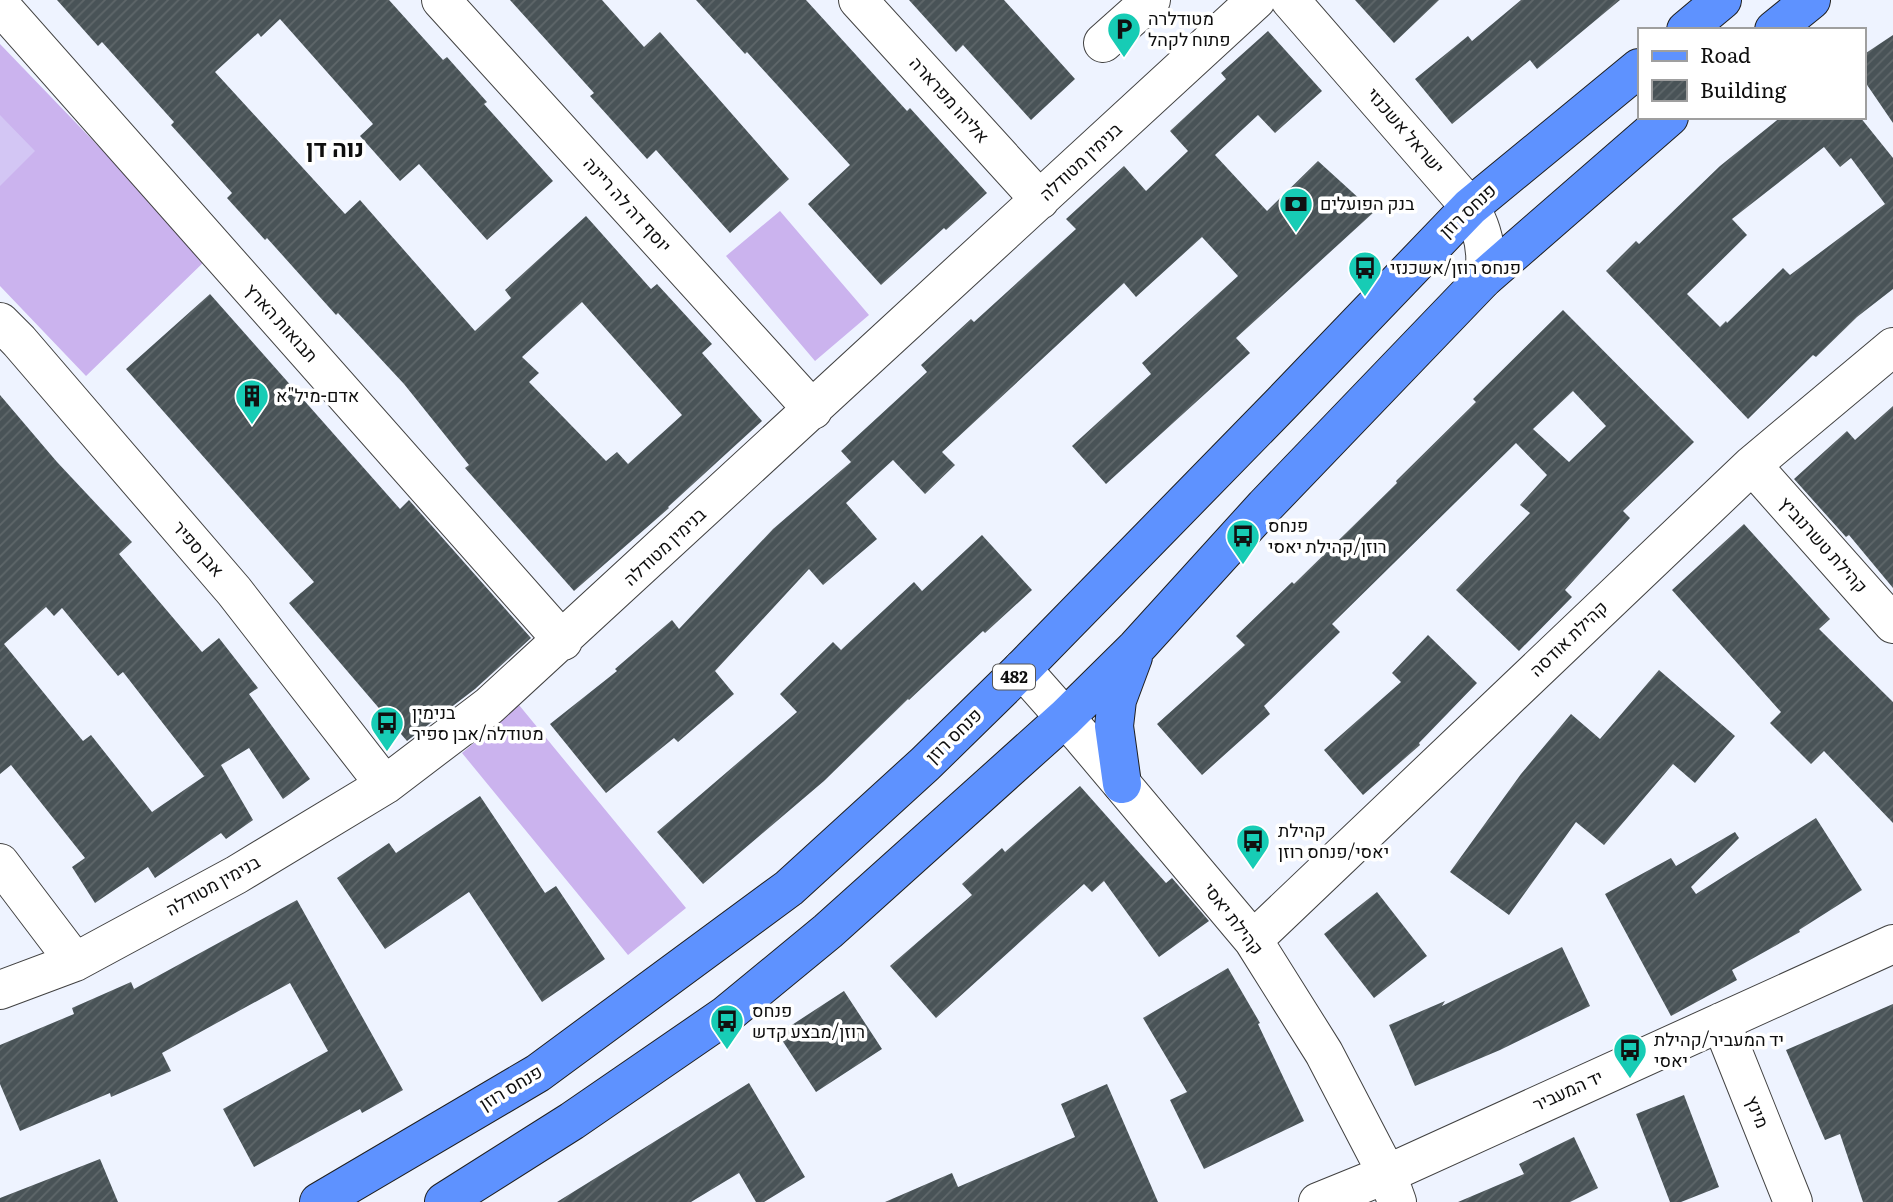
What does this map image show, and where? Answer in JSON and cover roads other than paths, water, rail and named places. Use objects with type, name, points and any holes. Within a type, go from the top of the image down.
[{"type":"main road","points":[[1688,28],[1722,0]]},
{"type":"main road","points":[[1776,28],[1811,0]]},
{"type":"main road","name":"פנחס רוזן","points":[[319,1202],[538,1073],[789,888],[925,764],[1022,669],[1470,206],[1638,69]]},
{"type":"main road","points":[[444,1202],[572,1121],[726,1015],[828,931],[1065,718],[1136,648],[1265,506],[1483,279],[1667,119]]},
{"type":"main road","points":[[1122,784],[1114,726],[1117,699],[1136,648]]},
{"type":"street","name":"יוסף דה לה ריינה","points":[[441,0],[813,410]]},
{"type":"street","name":"אליהו מפרארה","points":[[858,0],[1040,200]]},
{"type":"street","points":[[1103,43],[1151,0]]},
{"type":"street","name":"בנימין מטודלה","points":[[0,990],[75,962],[236,875],[385,785],[489,706],[563,641],[1256,0]]},
{"type":"street","name":"ישראל אשכנזי","points":[[1290,0],[1470,206],[1479,222],[1486,253],[1483,279]]},
{"type":"street","name":"תבואות הארץ","points":[[0,5],[563,641]]},
{"type":"street","name":"אבן ספיר","points":[[0,322],[234,591],[385,785]]},
{"type":"street","name":"קהילת אודסה","points":[[1252,940],[1752,465],[1893,347]]},
{"type":"street","name":"קהילת טשרנוביץ","points":[[1752,465],[1893,624]]},
{"type":"street","name":"קהילת יאסי","points":[[1022,669],[1252,940],[1324,1053],[1392,1188]]},
{"type":"street","points":[[0,863],[75,962]]},
{"type":"street","name":"יד המעביר","points":[[1318,1202],[1392,1188],[1721,1022],[1893,944]]},
{"type":"street","name":"מינץ","points":[[1721,1022],[1793,1202]]},
{"type":"place","name":"מטודלרה פתוח לקהל","points":[[1124,59]]},
{"type":"place","name":"בנק הפועלים","points":[[1296,234]]},
{"type":"place","name":"פנחס רוזן/אשכנזי","points":[[1365,298]]},
{"type":"place","name":"אדם-מיל\"א","points":[[252,426]]},
{"type":"place","name":"פנחס רוזן/קהילת יאסי","points":[[1243,566]]},
{"type":"place","name":"בנימין מטודלה/אבן ספיר","points":[[387,753]]},
{"type":"place","name":"קהילת יאסי/פנחס רוזן","points":[[1253,871]]},
{"type":"place","name":"פנחס רוזן/מבצע קדש","points":[[727,1051]]},
{"type":"place","name":"יד המעביר/קהילת יאסי","points":[[1630,1080]]},
{"type":"district","name":"נוה דן","points":[[335,149]]}]
